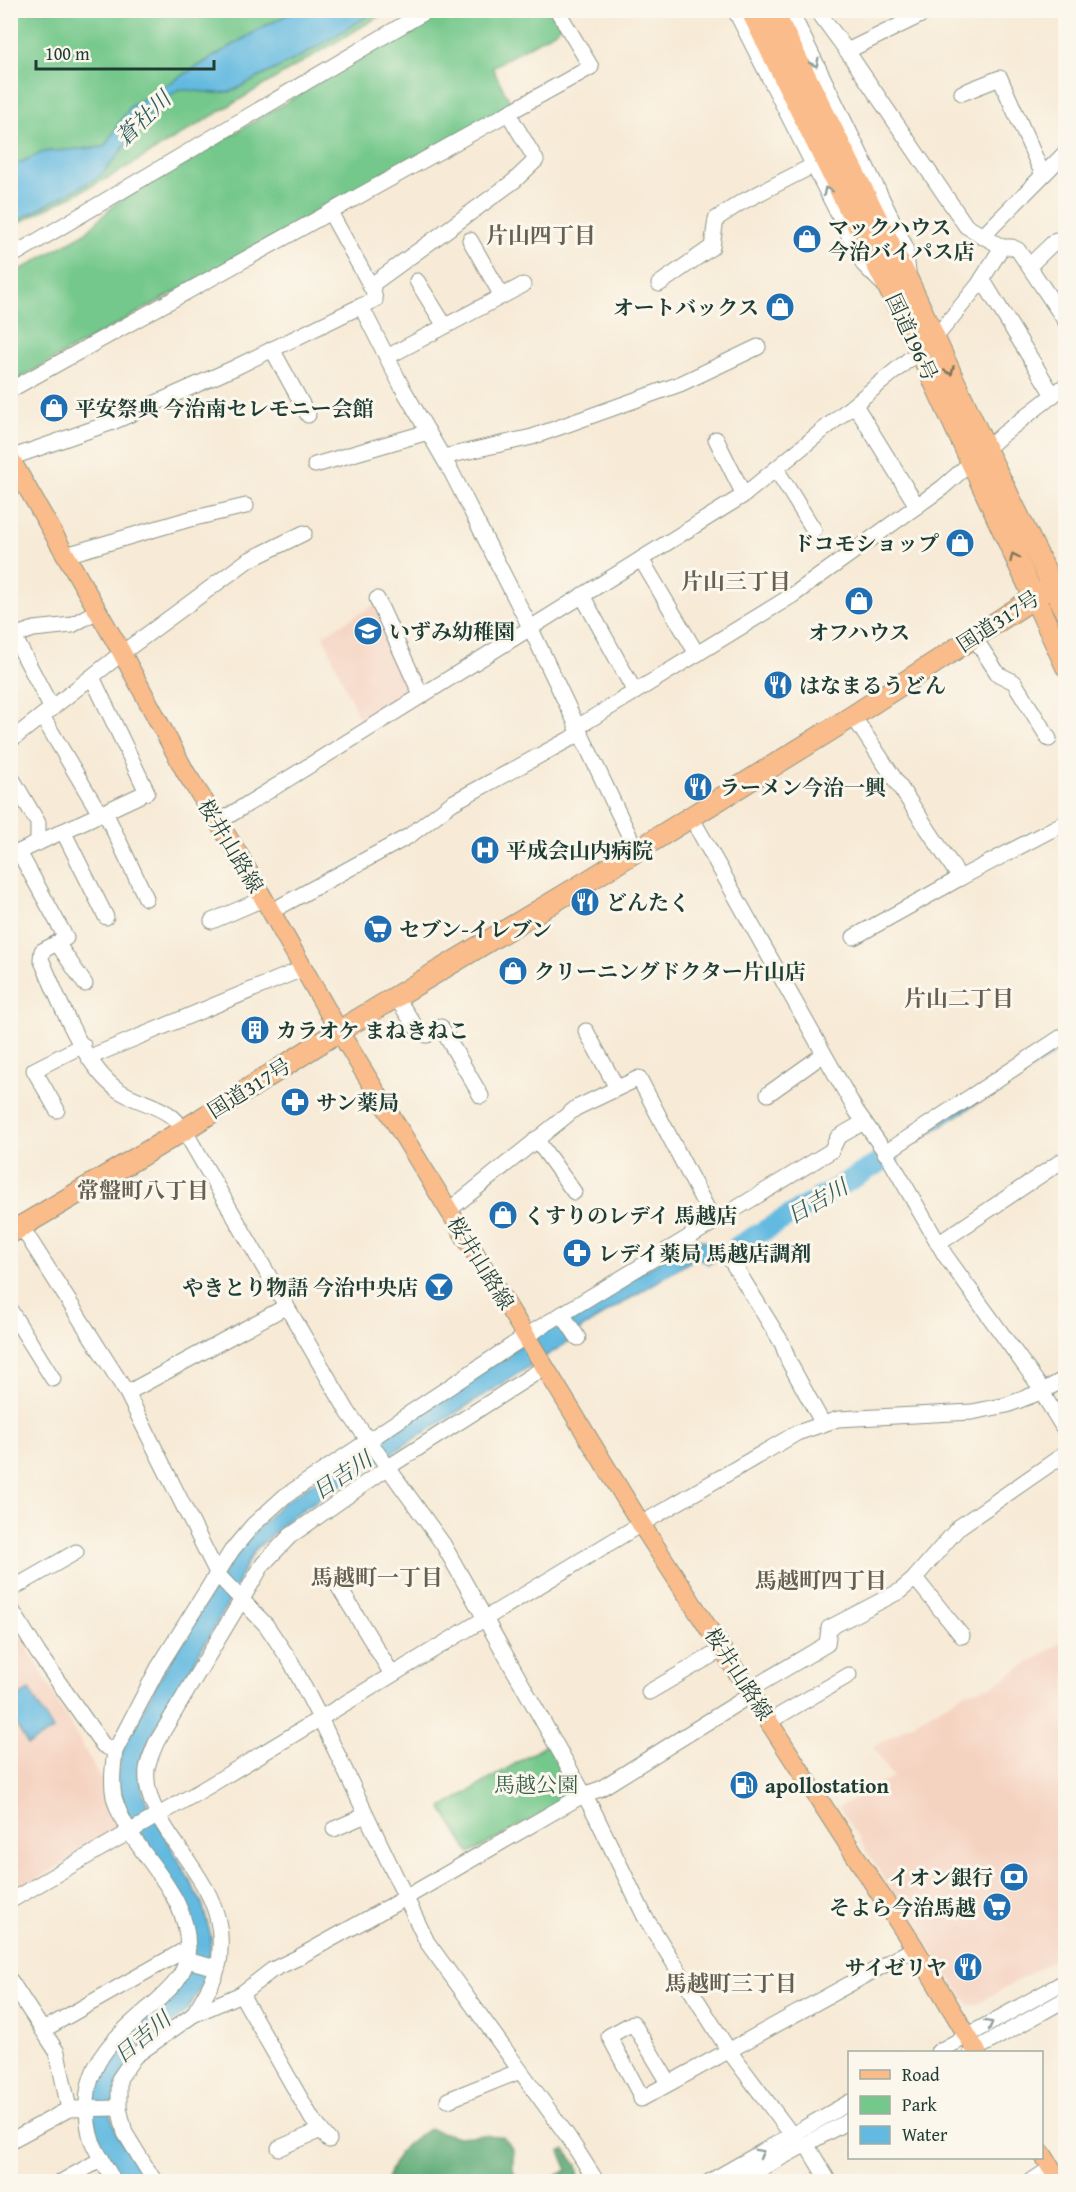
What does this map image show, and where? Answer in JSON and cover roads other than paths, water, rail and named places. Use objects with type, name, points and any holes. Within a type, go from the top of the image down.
[{"type":"highway","name":"国道196号","points":[[772,10],[805,97],[928,345],[978,457],[1032,597],[1065,666]]},
{"type":"highway","name":"国道196号","points":[[743,12],[805,97]]},
{"type":"highway","name":"国道196号","points":[[978,457],[1059,581],[1065,613]]},
{"type":"highway","name":"国道317号","points":[[16,1229],[184,1130],[395,996],[593,878],[854,716],[1059,581]]},
{"type":"main road","name":"桜井山路線","points":[[10,458],[122,653],[186,773],[236,850],[302,969],[448,1211],[641,1524],[915,1948],[973,2048]]},
{"type":"main road","points":[[1043,2156],[1056,2175]]},
{"type":"street","points":[[10,257],[428,10]]},
{"type":"street","points":[[10,390],[591,67],[557,10]]},
{"type":"street","points":[[743,12],[814,165],[864,265],[900,288],[905,246],[790,10]]},
{"type":"street","points":[[817,10],[966,226],[1002,247],[1012,247],[1018,250],[1061,305],[1065,322]]},
{"type":"street","points":[[847,51],[929,11]]},
{"type":"street","points":[[962,93],[1000,78],[1043,174]]},
{"type":"street","points":[[370,286],[534,164],[536,160],[508,113]]},
{"type":"street","points":[[982,237],[1065,152]]},
{"type":"street","points":[[659,284],[712,247],[716,219],[740,203],[814,165]]},
{"type":"street","points":[[10,458],[113,422],[375,300],[370,286],[330,213]]},
{"type":"street","points":[[470,240],[502,296]]},
{"type":"street","points":[[1029,266],[1062,240]]},
{"type":"street","points":[[217,823],[744,495],[928,345],[982,279],[1002,247]]},
{"type":"street","points":[[982,279],[1053,395]]},
{"type":"street","points":[[417,280],[445,327]]},
{"type":"street","points":[[387,357],[523,285]]},
{"type":"street","points":[[361,306],[443,457],[530,627],[636,850]]},
{"type":"street","points":[[443,457],[532,437],[680,384],[758,347]]},
{"type":"street","points":[[272,349],[308,415]]},
{"type":"street","points":[[212,921],[267,905],[409,836],[452,803],[578,731],[635,692],[794,595],[942,489],[1065,385]]},
{"type":"street","points":[[855,405],[917,506]]},
{"type":"street","points":[[315,465],[428,432]]},
{"type":"street","points":[[716,439],[744,495]]},
{"type":"street","points":[[776,469],[814,530]]},
{"type":"street","points":[[66,555],[186,520],[246,506]]},
{"type":"street","points":[[10,741],[122,653],[247,561],[304,533]]},
{"type":"street","points":[[641,559],[698,654]]},
{"type":"street","points":[[582,595],[635,692]]},
{"type":"street","points":[[377,599],[421,696]]},
{"type":"street","points":[[98,611],[72,624],[34,629],[14,641],[47,712],[103,813],[146,898]]},
{"type":"street","points":[[974,637],[998,674],[1014,682],[1049,739]]},
{"type":"street","points":[[92,677],[147,792],[15,854],[66,938],[42,951],[41,959],[67,1018],[86,1051],[107,1080],[118,1090],[170,1115],[184,1130],[348,1412],[443,1544],[595,1814],[645,1917],[729,2051],[830,2181]]},
{"type":"street","points":[[854,716],[960,878]]},
{"type":"street","points":[[10,775],[38,823],[38,843]]},
{"type":"street","points":[[691,817],[824,1054],[864,1122],[888,1157],[938,1244],[1043,1391],[1065,1432]]},
{"type":"street","points":[[854,937],[1065,822]]},
{"type":"street","points":[[63,831],[106,917]]},
{"type":"street","points":[[57,943],[85,984]]},
{"type":"street","points":[[57,1110],[34,1070],[302,969]]},
{"type":"street","points":[[395,996],[420,1033],[427,1035],[441,1027],[481,1096]]},
{"type":"street","points":[[586,1031],[617,1088]]},
{"type":"street","points":[[888,1157],[1065,1034]]},
{"type":"street","points":[[768,1094],[824,1054]]},
{"type":"street","points":[[448,1211],[576,1108],[639,1078],[714,1222]]},
{"type":"street","points":[[114,2181],[89,2132],[87,2090],[94,2067],[106,2048],[121,2032],[172,1987],[182,1974],[187,1956],[186,1925],[179,1906],[158,1870],[131,1832],[114,1796],[112,1774],[115,1751],[158,1668],[232,1550],[252,1525],[285,1496],[526,1336],[831,1151],[838,1137],[864,1122]]},
{"type":"street","points":[[536,1139],[574,1192]]},
{"type":"street","points":[[938,1244],[1065,1158]]},
{"type":"street","points":[[16,1229],[127,1393],[218,1575],[266,1625],[291,1662],[427,1942],[597,2181]]},
{"type":"street","points":[[732,1262],[782,1343],[789,1362],[823,1424]]},
{"type":"street","points":[[127,1393],[285,1307]]},
{"type":"street","points":[[10,1310],[53,1379]]},
{"type":"street","points":[[562,1314],[578,1338]]},
{"type":"street","points":[[193,2015],[217,1968],[221,1937],[217,1910],[206,1886],[158,1815],[148,1788],[147,1768],[156,1743],[262,1564],[290,1536],[387,1468],[545,1366]]},
{"type":"street","points":[[10,1901],[207,1787],[485,1617],[797,1433],[838,1419],[972,1412],[1007,1405],[1043,1391],[1065,1378]]},
{"type":"street","points":[[155,2181],[125,2133],[118,2108],[120,2079],[135,2056],[193,2015],[241,1994],[272,1970],[405,1898],[583,1794],[600,1789],[629,1772],[827,1644],[829,1628],[900,1591],[915,1578],[959,1527],[1065,1453]]},
{"type":"street","points":[[10,1590],[76,1552]]},
{"type":"street","points":[[332,1576],[392,1674]]},
{"type":"street","points":[[915,1578],[962,1636]]},
{"type":"street","points":[[11,1609],[38,1653],[103,1746],[115,1751]]},
{"type":"street","points":[[650,1692],[723,1649]]},
{"type":"street","points":[[770,1722],[849,1675]]},
{"type":"street","points":[[334,1829],[366,1815]]},
{"type":"street","points":[[669,2083],[633,2023],[609,2036],[641,2098],[729,2051],[915,1948]]},
{"type":"street","points":[[43,2030],[187,1956],[217,1968]]},
{"type":"street","points":[[10,1980],[57,2052],[69,2109]]},
{"type":"street","points":[[973,2048],[1065,1981]]},
{"type":"street","points":[[241,1994],[312,2119],[325,2135],[279,2148]]},
{"type":"street","points":[[947,2051],[973,2048],[1065,1999]]},
{"type":"street","points":[[448,2100],[520,2071]]},
{"type":"street","points":[[737,2181],[800,2142],[848,2103]]},
{"type":"street","points":[[10,2141],[69,2109],[118,2108]]},
{"type":"street","points":[[709,2181],[848,2120]]},
{"type":"street","points":[[61,2181],[102,2159]]},
{"type":"street","points":[[1030,2181],[1056,2175]]},
{"type":"water","name":"蒼社川","points":[[295,11],[376,11],[303,55],[230,92],[214,93],[179,89],[165,99],[141,123],[117,157],[99,177],[11,224],[11,167],[43,152],[104,147],[130,107],[263,27]]},
{"type":"water","points":[[1065,1042],[1065,1047],[908,1147],[758,1234],[722,1258],[708,1264],[697,1257],[582,1328],[570,1341],[292,1516],[255,1550],[230,1600],[149,1740],[142,1757],[140,1776],[144,1797],[202,1903],[211,1937],[208,1975],[187,2011],[137,2049],[110,2114],[118,2136],[146,2181],[120,2181],[97,2140],[90,2102],[104,2058],[149,2015],[192,1945],[128,1818],[116,1779],[124,1743],[161,1676],[238,1549],[281,1504],[514,1349],[696,1239],[710,1242],[718,1252],[898,1149]]},
{"type":"water","points":[[29,1690],[53,1730],[28,1745],[11,1716],[10,1702]]},
{"type":"waterway","name":"日吉川","points":[[738,1246],[889,1157]]},
{"type":"place","name":"マックハウス 今治バイパス店","points":[[807,239]]},
{"type":"place","name":"オートバックス","points":[[780,307]]},
{"type":"place","name":"平安祭典 今治南セレモニー会館","points":[[54,408]]},
{"type":"place","name":"ドコモショップ","points":[[960,543]]},
{"type":"place","name":"オフハウス","points":[[859,601]]},
{"type":"place","name":"いずみ幼稚園","points":[[368,631]]},
{"type":"place","name":"はなまるうどん","points":[[778,685]]},
{"type":"place","name":"ラーメン今治一興","points":[[698,787]]},
{"type":"place","name":"平成会山内病院","points":[[485,850]]},
{"type":"place","name":"どんたく","points":[[585,902]]},
{"type":"place","name":"セブン-イレブン","points":[[378,929]]},
{"type":"place","name":"クリーニングドクター片山店","points":[[513,971]]},
{"type":"place","name":"カラオケ まねきねこ","points":[[255,1030]]},
{"type":"place","name":"サン薬局","points":[[295,1102]]},
{"type":"place","name":"くすりのレデイ 馬越店","points":[[503,1215]]},
{"type":"place","name":"レデイ薬局 馬越店調剤","points":[[577,1253]]},
{"type":"place","name":"やきとり物語 今治中央店","points":[[439,1287]]},
{"type":"place","name":"apollostation","points":[[744,1785]]},
{"type":"place","name":"イオン銀行","points":[[1014,1877]]},
{"type":"place","name":"そよら今治馬越","points":[[997,1907]]},
{"type":"place","name":"サイゼリヤ","points":[[968,1967]]},
{"type":"district","name":"片山四丁目","points":[[541,235]]},
{"type":"district","name":"片山三丁目","points":[[736,581]]},
{"type":"district","name":"片山二丁目","points":[[959,998]]},
{"type":"district","name":"常盤町八丁目","points":[[143,1190]]},
{"type":"district","name":"馬越町一丁目","points":[[377,1577]]},
{"type":"district","name":"馬越町四丁目","points":[[821,1580]]},
{"type":"district","name":"馬越町三丁目","points":[[731,1983]]},
{"type":"park label","name":"馬越公園","points":[[536,1784]]}]
